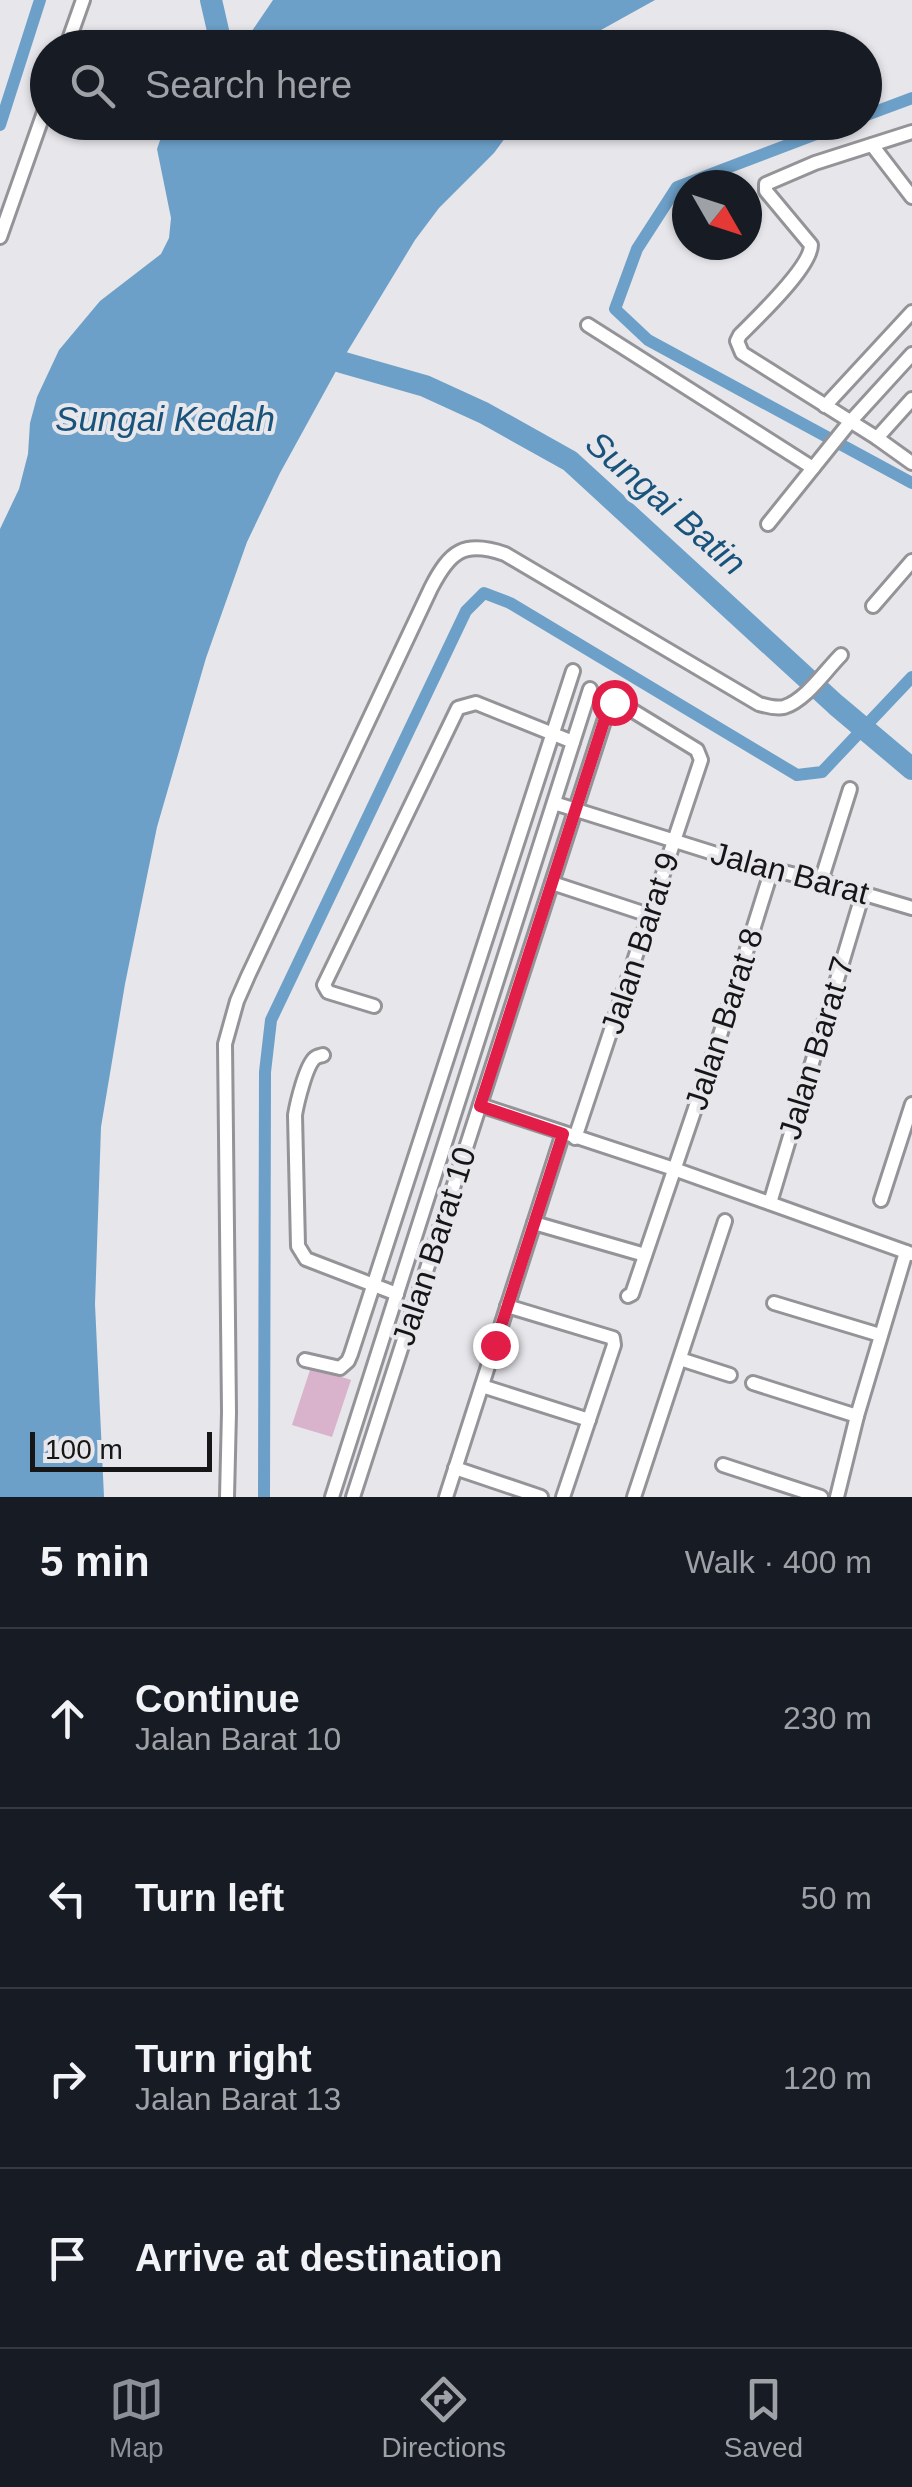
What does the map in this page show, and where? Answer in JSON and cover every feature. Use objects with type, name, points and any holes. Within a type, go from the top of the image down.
[{"type":"street","points":[[72,30],[83,0]]},
{"type":"street","points":[[912,132],[815,163],[766,184],[764,188],[770,198],[812,250],[804,266],[737,341],[742,352],[826,406],[847,426],[877,438],[912,463]]},
{"type":"street","points":[[0,237],[34,140]]},
{"type":"street","points":[[872,146],[912,197]]},
{"type":"street","points":[[826,406],[912,312]]},
{"type":"street","points":[[588,326],[813,468]]},
{"type":"street","points":[[768,524],[847,426],[912,354]]},
{"type":"street","points":[[877,438],[912,399]]},
{"type":"street","points":[[228,1497],[229,1025],[242,988],[446,562],[454,553],[467,548],[505,554],[759,704],[785,706],[807,691],[840,656]]},
{"type":"street","points":[[872,606],[912,561]]},
{"type":"street","points":[[304,1360],[334,1368],[344,1366],[351,1354],[573,671]]},
{"type":"street","points":[[332,1497],[590,689]]},
{"type":"street","name":"Jalan Barat 10","points":[[353,1497],[608,709],[614,702],[620,703],[697,750]]},
{"type":"street","points":[[374,1006],[328,992],[324,985],[458,708],[476,703],[573,742]]},
{"type":"street","name":"Jalan Barat 9","points":[[446,1497],[534,1223],[650,915],[701,760],[697,750]]},
{"type":"street","points":[[821,881],[850,789]]},
{"type":"street","name":"Jalan Barat","points":[[554,803],[912,908]]},
{"type":"street","name":"Jalan Barat 8","points":[[628,1296],[632,1294],[721,1032],[772,869]]},
{"type":"street","points":[[552,883],[650,915]]},
{"type":"street","name":"Jalan Barat 7","points":[[770,1203],[863,893]]},
{"type":"street","points":[[323,1055],[312,1061],[295,1116],[298,1246],[306,1259],[397,1294]]},
{"type":"street","points":[[881,1200],[912,1104]]},
{"type":"street","points":[[480,1106],[674,1168],[909,1253],[880,1335],[837,1497]]},
{"type":"street","points":[[634,1497],[726,1221]]},
{"type":"street","points":[[534,1223],[645,1255]]},
{"type":"street","points":[[774,1304],[880,1335]]},
{"type":"street","points":[[508,1306],[613,1338],[614,1345],[563,1497]]},
{"type":"street","points":[[680,1359],[730,1376]]},
{"type":"street","points":[[753,1383],[857,1416]]},
{"type":"street","points":[[482,1386],[589,1420]]},
{"type":"street","points":[[723,1465],[820,1497]]},
{"type":"street","points":[[456,1468],[541,1497]]},
{"type":"shaded area","points":[[311,1367],[351,1380],[332,1437],[292,1425]]},
{"type":"water","points":[[273,0],[655,0],[601,30],[253,30]]},
{"type":"water","name":"Sungai Kedah","points":[[160,140],[504,140],[439,208],[415,240],[341,362],[247,542],[206,658],[157,827],[101,1127],[95,1304],[104,1497],[0,1497],[0,529],[19,489],[37,397],[59,350],[100,301],[161,254],[169,238],[171,218],[157,149]]},
{"type":"waterway","points":[[30,30],[40,0]]},
{"type":"waterway","points":[[211,0],[218,30]]},
{"type":"waterway","points":[[0,125],[30,31]]},
{"type":"waterway","points":[[882,109],[912,98]]},
{"type":"waterway","points":[[801,140],[677,187],[637,249],[615,309],[648,340],[912,483]]},
{"type":"waterway","name":"Sungai Batin","points":[[317,344],[341,362],[425,386],[484,413],[570,461],[836,705],[912,769]]},
{"type":"waterway","points":[[264,1497],[265,1072],[271,1020],[466,611],[484,593],[510,603],[797,775],[822,772],[912,677]]},
{"type":"route","points":[[495,1345],[563,1134],[480,1106],[608,709],[614,702]]}]
